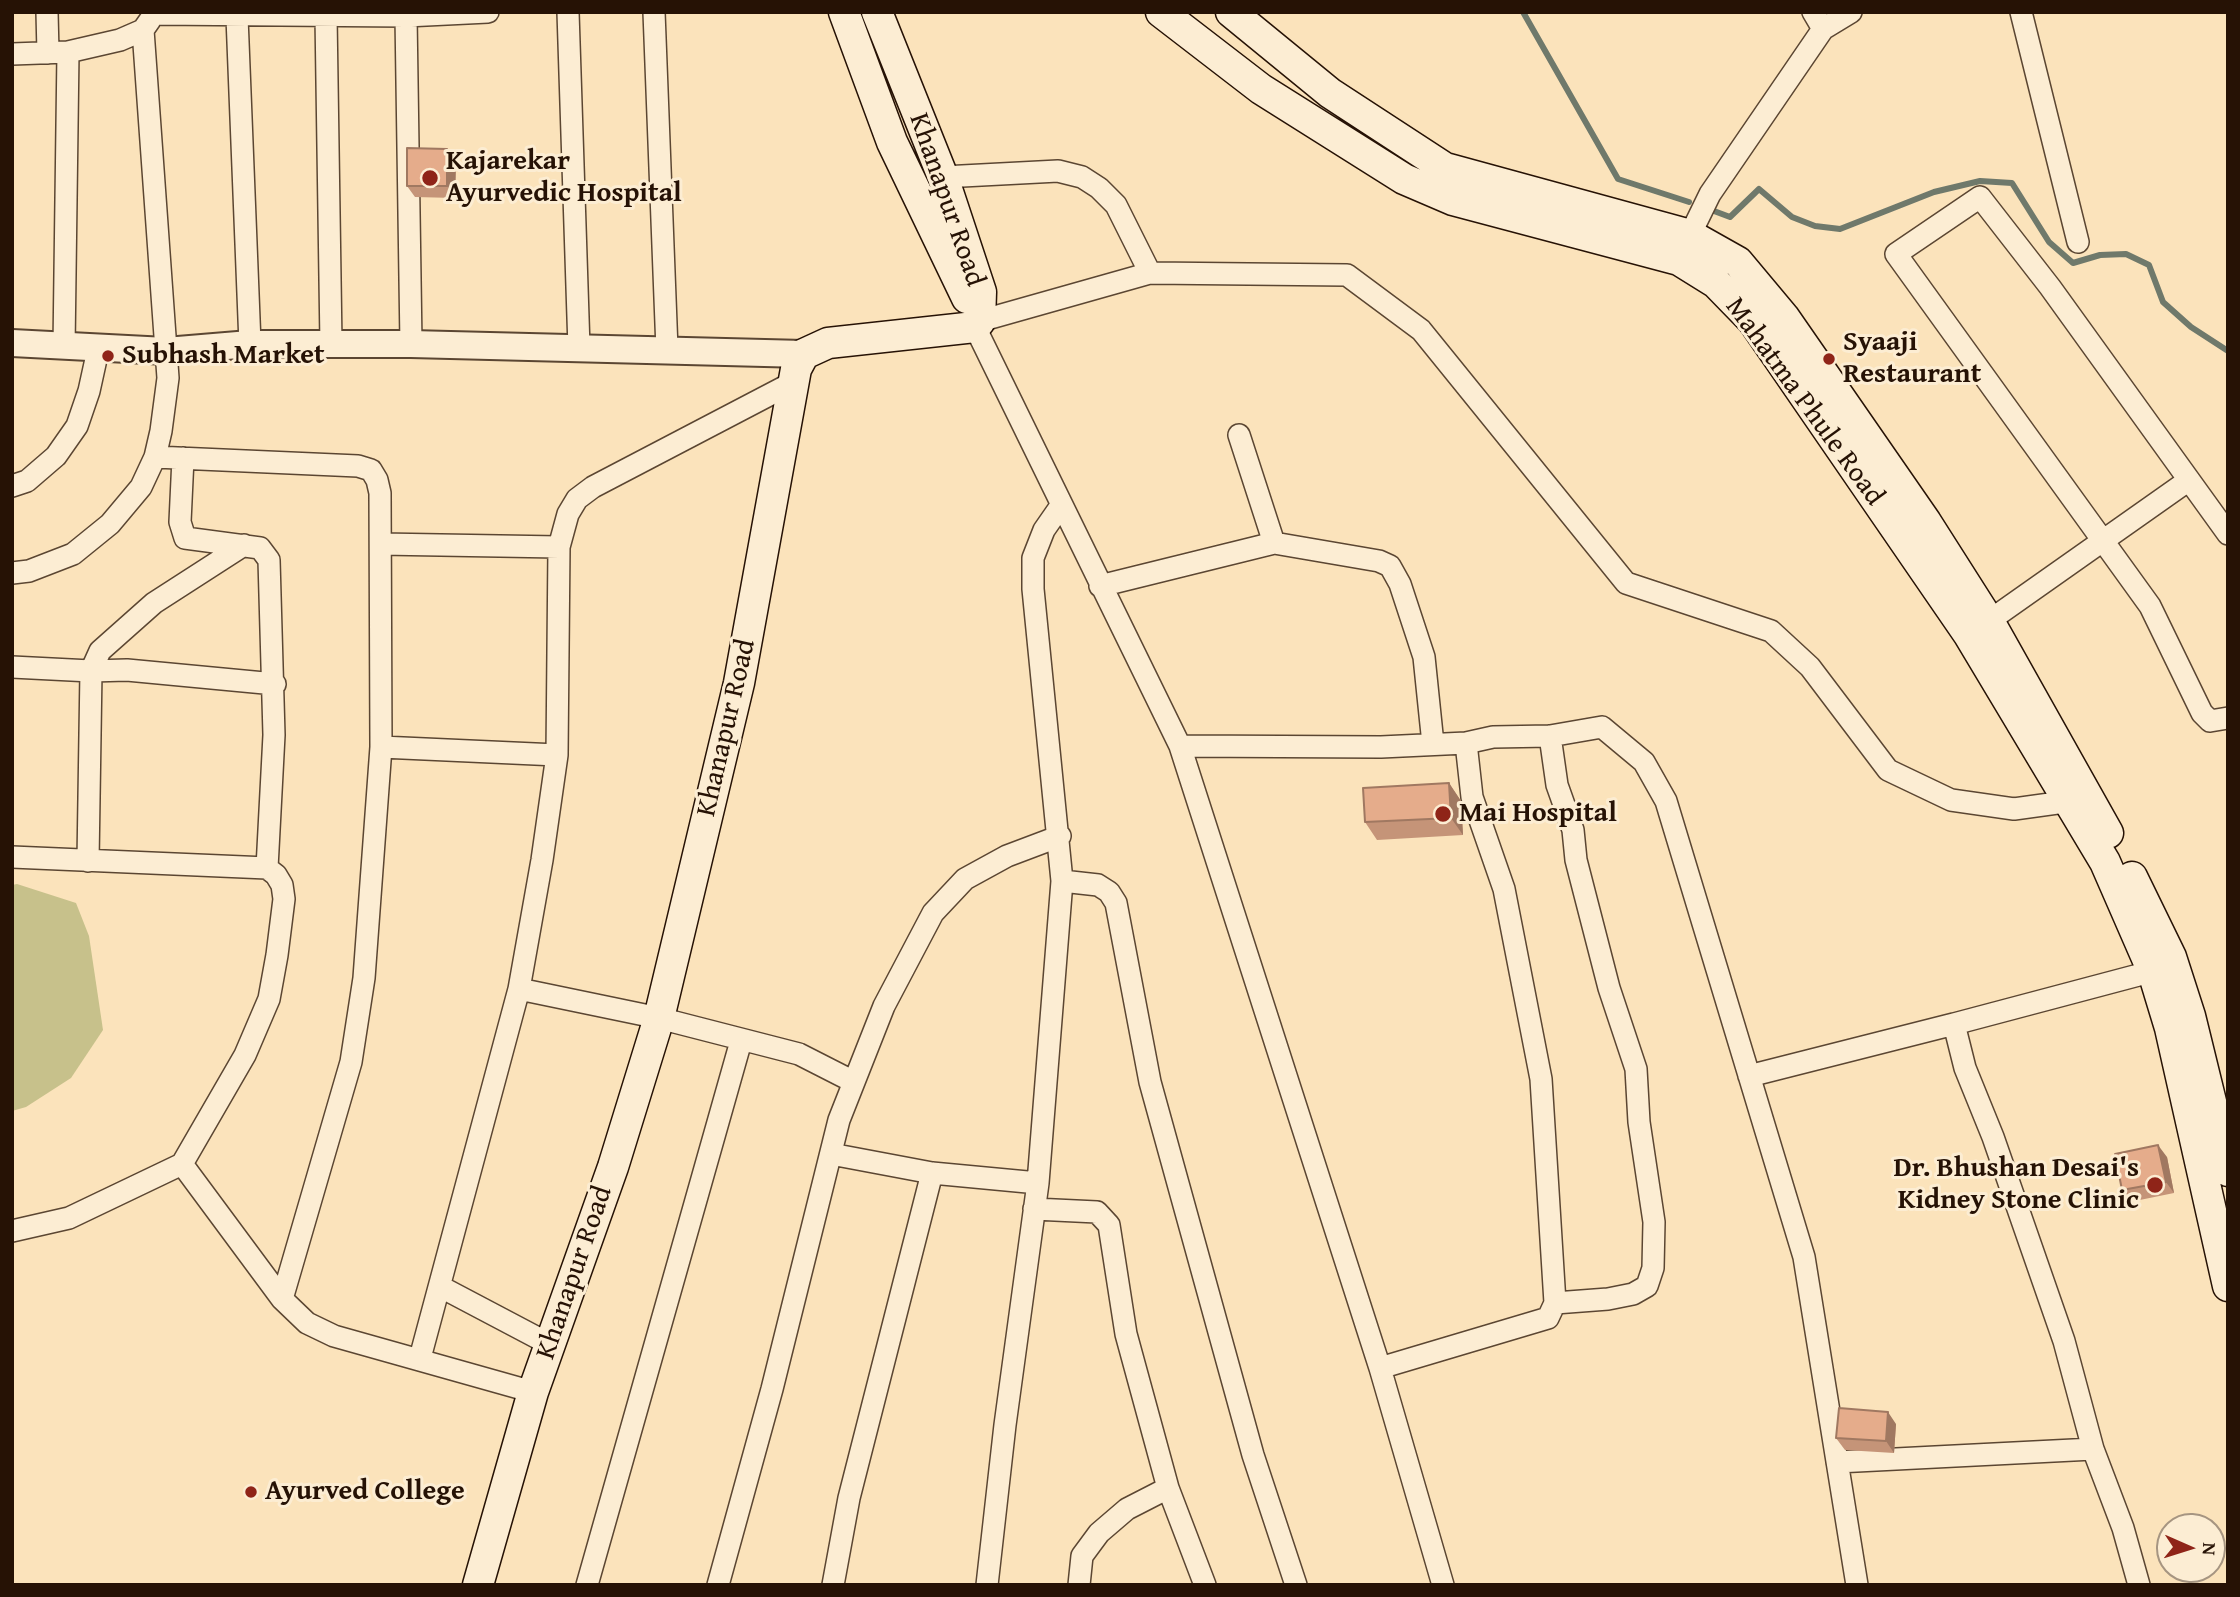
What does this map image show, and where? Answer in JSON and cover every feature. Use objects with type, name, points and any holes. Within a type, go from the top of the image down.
[{"type":"main road","points":[[844,12],[892,142],[978,318]]},
{"type":"main road","name":"Khanapur Road","points":[[478,1585],[533,1392],[612,1167],[659,1018],[739,682],[792,383],[804,354],[828,343],[978,318],[981,292],[943,177],[877,12]]},
{"type":"main road","name":"Mahatma Phule Road","points":[[1161,12],[1261,89],[1404,179],[1453,200],[1679,260],[1716,283],[1753,321],[1979,628]]},
{"type":"main road","name":"Mahatma Phule Road","points":[[1231,12],[1330,93],[1445,168],[1690,235],[1738,262],[1763,290],[1926,522],[1979,628],[2079,800],[2105,862],[2190,1016],[2228,1171]]},
{"type":"main road","name":"Mahatma Phule Road","points":[[2163,968],[2170,1028],[2228,1286]]},
{"type":"street","points":[[47,12],[58,52],[64,347]]},
{"type":"street","points":[[12,54],[58,52],[120,40],[151,19],[406,16],[488,12]]},
{"type":"street","points":[[568,12],[579,348]]},
{"type":"street","points":[[654,12],[667,350]]},
{"type":"street","points":[[1690,235],[1710,194],[1818,21],[1851,12]]},
{"type":"street","points":[[2021,12],[2078,242]]},
{"type":"street","points":[[326,16],[331,344]]},
{"type":"street","points":[[406,16],[411,344]]},
{"type":"street","points":[[237,17],[250,344]]},
{"type":"street","points":[[12,573],[29,570],[73,554],[110,524],[141,487],[155,457],[166,403],[166,351],[151,19]]},
{"type":"street","points":[[943,177],[1058,171],[1082,177],[1099,188],[1116,205],[1150,273]]},
{"type":"street","points":[[2228,534],[2050,287],[1980,197],[1896,254],[2150,606],[2202,713],[2210,721],[2228,718]]},
{"type":"street","points":[[1443,1585],[1380,1368],[1180,746],[1157,695],[1060,507],[978,318],[1150,273],[1347,275],[1421,330],[1626,583],[1771,631],[1810,667],[1888,770],[1951,800],[2014,809],[2079,800]]},
{"type":"street","points":[[12,343],[97,350],[166,351],[250,344],[411,344],[804,354]]},
{"type":"street","points":[[12,486],[27,481],[56,456],[77,426],[89,391],[97,350]]},
{"type":"street","points":[[420,1358],[519,989],[557,755],[559,547],[568,514],[577,499],[593,487],[792,383]]},
{"type":"street","points":[[1239,435],[1274,543]]},
{"type":"street","points":[[155,457],[358,466],[371,470],[380,493],[381,747],[373,835],[370,920],[358,1022],[325,1158],[282,1299]]},
{"type":"street","points":[[12,1231],[69,1218],[182,1164],[245,1055],[269,999],[284,899],[282,885],[267,868],[274,774],[275,684],[274,658],[269,636],[269,560],[260,548],[185,538],[180,522],[183,458]]},
{"type":"street","points":[[1979,628],[2189,480]]},
{"type":"street","points":[[988,1585],[1038,1183],[1062,881],[1060,836],[1032,589],[1033,558],[1044,530],[1060,507]]},
{"type":"street","points":[[1100,586],[1274,543],[1380,561],[1390,566],[1399,583],[1423,657],[1433,744]]},
{"type":"street","points":[[382,544],[559,547]]},
{"type":"street","points":[[88,861],[92,671],[100,651],[154,603],[244,545]]},
{"type":"street","points":[[12,667],[181,673],[275,684]]},
{"type":"street","points":[[1180,746],[1466,743],[1493,737],[1550,736],[1602,727],[1644,762],[1666,802],[1804,1258],[1857,1585]]},
{"type":"street","points":[[1550,736],[1556,785],[1573,830],[1576,860],[1609,988],[1636,1069],[1639,1122],[1654,1222],[1653,1268],[1647,1286],[1633,1294],[1608,1299],[1555,1303]]},
{"type":"street","points":[[1380,1368],[1548,1318],[1555,1303],[1541,1079],[1504,889],[1472,797],[1466,743]]},
{"type":"street","points":[[381,747],[557,755]]},
{"type":"street","points":[[718,1585],[852,1081],[898,976],[933,914],[965,879],[985,866],[1060,836]]},
{"type":"street","points":[[12,857],[267,868]]},
{"type":"street","points":[[1062,881],[1098,885],[1109,892],[1116,903],[1150,1082],[1253,1455],[1296,1585]]},
{"type":"street","points":[[1749,1076],[2163,968]]},
{"type":"street","points":[[519,989],[659,1018],[799,1054],[852,1081]]},
{"type":"street","points":[[1954,1024],[1965,1068],[1993,1137],[2064,1341],[2093,1449],[2123,1528],[2138,1585]]},
{"type":"street","points":[[587,1585],[741,1041]]},
{"type":"street","points":[[831,1154],[932,1173],[1038,1183]]},
{"type":"street","points":[[182,1164],[282,1299],[307,1323],[334,1336],[420,1358],[533,1392]]},
{"type":"street","points":[[833,1585],[849,1499],[932,1173]]},
{"type":"street","points":[[1034,1209],[1097,1212],[1110,1224],[1126,1334],[1168,1488],[1205,1585]]},
{"type":"street","points":[[441,1287],[551,1345]]},
{"type":"street","points":[[1837,1462],[2093,1449]]},
{"type":"street","points":[[1079,1585],[1082,1556],[1100,1533],[1127,1509],[1168,1488]]},
{"type":"shaded area","points":[[17,884],[76,903],[89,936],[103,1030],[71,1078],[26,1107],[12,1111],[12,885]]},
{"type":"building","points":[[407,148],[447,149],[447,186],[407,186]]},
{"type":"building","points":[[1449,783],[1451,818],[1365,822],[1363,788]]},
{"type":"building","points":[[2158,1145],[2166,1182],[2122,1190],[2115,1154]]},
{"type":"building","points":[[1839,1408],[1888,1412],[1886,1441],[1836,1438]]},
{"type":"waterway","points":[[1523,12],[1618,179],[1689,202]]},
{"type":"waterway","points":[[1714,211],[1730,217],[1759,189],[1792,217],[1815,226],[1840,229],[1934,192],[1980,181],[2012,183],[2049,242],[2073,263],[2100,255],[2126,254],[2149,265],[2163,302],[2191,327],[2228,351]]},
{"type":"place","name":"Kajarekar Ayurvedic Hospital","points":[[430,178]]},
{"type":"place","name":"Subhash Market","points":[[108,356]]},
{"type":"place","name":"Syaaji Restaurant","points":[[1829,359]]},
{"type":"place","name":"Mai Hospital","points":[[1443,814]]},
{"type":"place","name":"Dr. Bhushan Desai's Kidney Stone Clinic","points":[[2155,1185]]},
{"type":"place","name":"Ayurved College","points":[[251,1492]]}]
